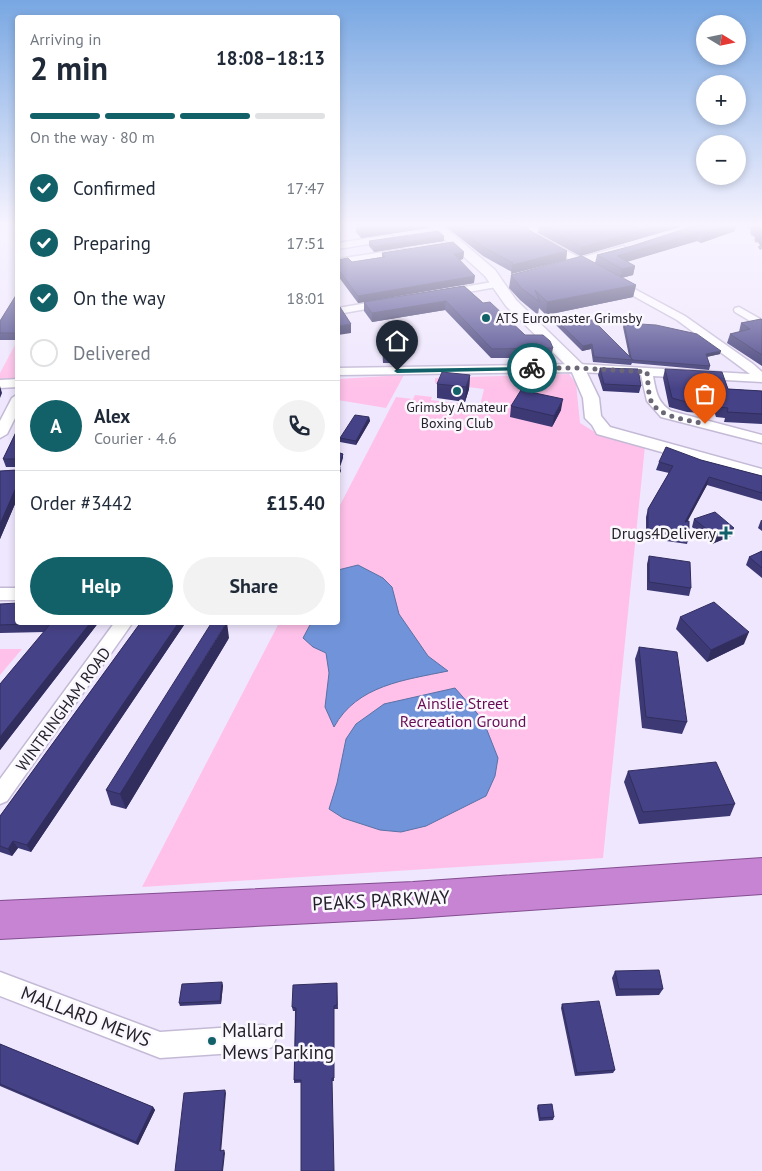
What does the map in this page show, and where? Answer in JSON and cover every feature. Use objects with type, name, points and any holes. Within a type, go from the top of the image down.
[{"type":"highway","name":"PEAKS PARKWAY","points":[[0,920],[413,900],[762,876]]},
{"type":"street","points":[[500,280],[503,282],[511,303],[578,368],[590,398],[593,418],[599,422],[603,430],[762,475]]},
{"type":"street","points":[[613,280],[681,318],[750,366],[761,378]]},
{"type":"street","points":[[432,295],[503,282]]},
{"type":"street","points":[[340,311],[394,301]]},
{"type":"street","points":[[739,310],[762,325]]},
{"type":"street","points":[[340,372],[578,368],[761,378]]},
{"type":"street","points":[[647,372],[652,403],[666,414],[762,439]]},
{"type":"street","points":[[0,384],[15,383]]},
{"type":"street","points":[[0,434],[15,404]]},
{"type":"street","points":[[0,594],[15,594]]},
{"type":"street","name":"WINTRINGHAM ROAD","points":[[0,795],[123,625]]},
{"type":"street","name":"MALLARD MEWS","points":[[0,984],[160,1045],[263,1038]]},
{"type":"green space","points":[[15,345],[15,378],[0,380],[0,373]]},
{"type":"green space","name":"Ainslie Street Recreation Ground","points":[[569,374],[576,383],[580,423],[598,434],[645,446],[603,858],[142,887],[278,625],[340,625],[340,505],[396,397],[413,399],[415,395],[432,397],[431,400],[480,406],[484,389],[435,383],[435,378]]},
{"type":"green space","points":[[404,375],[386,408],[340,400],[340,379]]},
{"type":"green space","points":[[0,649],[22,649],[0,675]]},
{"type":"water","points":[[358,565],[383,578],[392,587],[399,614],[428,656],[448,671],[399,682],[369,693],[355,702],[334,727],[325,707],[329,673],[326,653],[313,647],[303,638],[310,625],[340,625],[340,570]]},
{"type":"water","points":[[455,688],[483,720],[498,758],[495,776],[486,796],[426,826],[401,832],[380,830],[343,818],[329,809],[337,783],[346,739],[356,724],[384,704]]},
{"type":"building","points":[[346,280],[454,280],[358,296]]},
{"type":"building","points":[[515,280],[626,280],[636,285],[547,302],[535,290],[540,302],[521,288]]},
{"type":"building","points":[[464,286],[483,303],[490,302],[525,335],[543,335],[550,341],[553,348],[492,349],[446,301],[372,313],[364,302]]},
{"type":"building","points":[[15,297],[15,333],[0,333],[0,321]]},
{"type":"building","points":[[340,307],[351,324],[340,326]]},
{"type":"building","points":[[555,319],[593,320],[633,360],[594,357],[592,344],[583,346]]},
{"type":"building","points":[[761,319],[762,355],[730,334],[750,329],[741,323]]},
{"type":"building","points":[[624,323],[656,325],[697,334],[721,351],[706,354],[710,366],[632,360]]},
{"type":"building","points":[[382,344],[396,344],[398,356],[383,356]]},
{"type":"building","points":[[600,368],[638,369],[641,386],[604,384]]},
{"type":"building","points":[[665,369],[722,372],[728,389],[762,391],[762,414],[727,412],[728,408],[719,407],[718,404],[690,403],[672,398]]},
{"type":"building","points":[[442,372],[470,375],[466,387],[437,384]]},
{"type":"building","points":[[521,390],[563,399],[554,416],[511,406]]},
{"type":"building","points":[[355,415],[369,417],[356,441],[340,438]]},
{"type":"building","points":[[15,434],[15,459],[3,459]]},
{"type":"building","points":[[666,447],[701,460],[762,476],[762,493],[709,477],[685,522],[689,521],[689,536],[648,531],[648,509],[673,466],[659,462]]},
{"type":"building","points":[[15,470],[15,490],[0,524],[0,471]]},
{"type":"building","points":[[715,512],[734,528],[715,536],[694,519]]},
{"type":"building","points":[[762,551],[762,568],[749,557]]},
{"type":"building","points":[[649,556],[690,562],[691,588],[649,582]]},
{"type":"building","points":[[714,602],[749,632],[711,650],[680,617]]},
{"type":"building","points":[[15,603],[15,624],[0,625],[0,604]]},
{"type":"building","points":[[49,625],[89,625],[0,737],[0,684]]},
{"type":"building","points":[[139,625],[177,625],[27,845],[13,841],[8,849],[0,846],[0,816]]},
{"type":"building","points":[[210,625],[225,625],[120,794],[106,790]]},
{"type":"building","points":[[639,647],[677,652],[687,722],[646,717]]},
{"type":"building","points":[[716,762],[735,804],[643,812],[628,771]]},
{"type":"building","points":[[659,970],[663,989],[619,989],[615,971]]},
{"type":"building","points":[[222,982],[220,1001],[179,1003],[182,984]]},
{"type":"building","points":[[337,983],[337,1005],[334,1006],[334,1078],[332,1078],[334,1171],[301,1171],[301,1080],[294,1080],[296,1008],[292,1007],[293,985]]},
{"type":"building","points":[[599,1001],[615,1070],[577,1073],[562,1004]]},
{"type":"building","points":[[0,1044],[153,1107],[136,1142],[0,1084]]},
{"type":"building","points":[[225,1090],[220,1151],[224,1150],[222,1171],[175,1171],[184,1093]]},
{"type":"building","points":[[552,1104],[554,1117],[540,1118],[538,1105]]},
{"type":"way so far","points":[[532,368],[578,368],[647,372],[652,403],[658,409],[666,414],[705,424]]},
{"type":"place","name":"ATS Euromaster Grimsby","points":[[486,318]]},
{"type":"place","name":"Grimsby Amateur Boxing Club","points":[[457,391]]},
{"type":"place","name":"Drugs4Delivery","points":[[726,533]]},
{"type":"place","name":"Mallard Mews Parking","points":[[212,1041]]},
{"type":"route","points":[[397,371],[532,368]]}]
